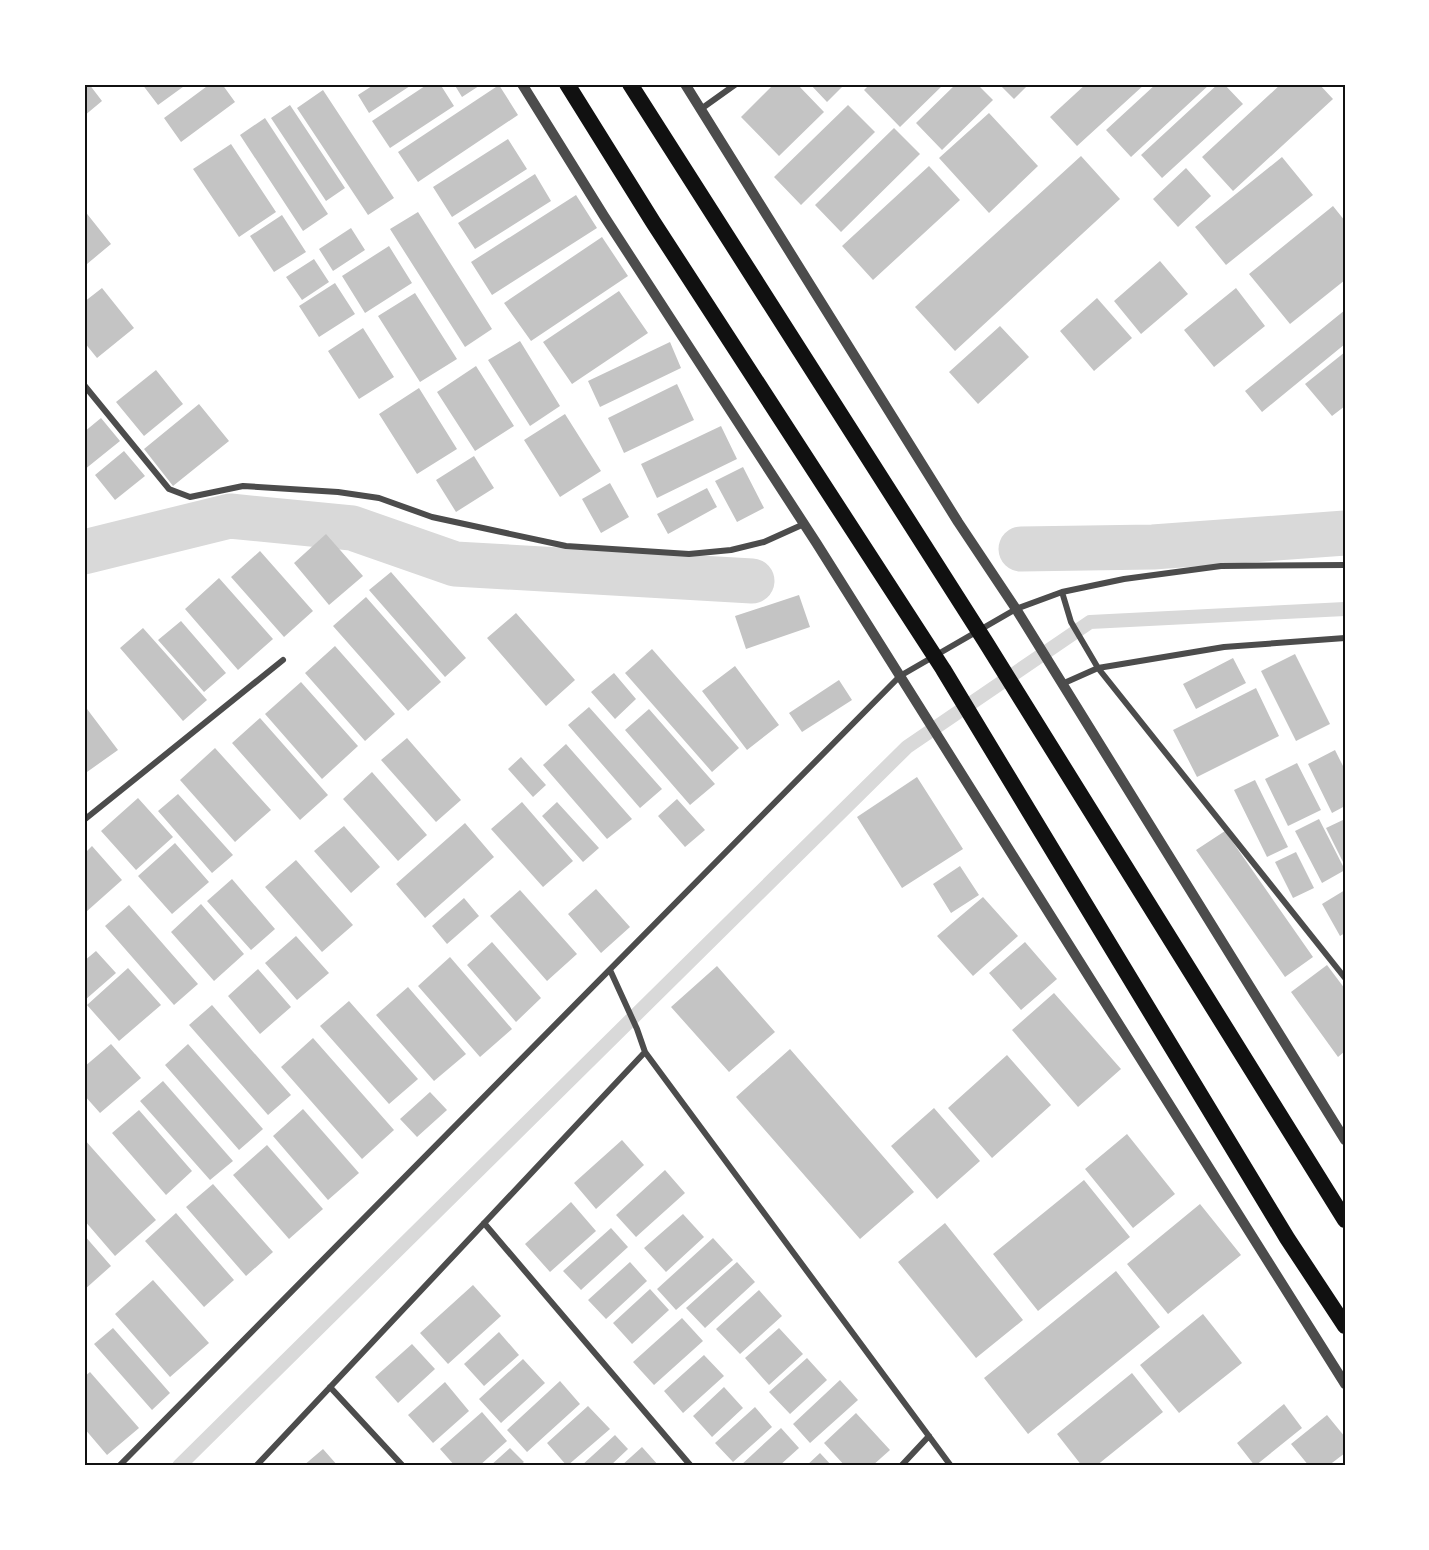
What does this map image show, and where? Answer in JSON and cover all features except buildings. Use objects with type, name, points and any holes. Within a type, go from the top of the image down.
[{"type":"highway","points":[[567,84],[653,222],[943,669],[1287,1238],[1345,1326]]},
{"type":"highway","points":[[630,84],[992,651],[1345,1220]]},
{"type":"street","points":[[522,84],[598,206],[804,524],[1345,1383]]},
{"type":"street","points":[[685,84],[958,522],[1016,609],[1345,1140]]},
{"type":"street","points":[[701,110],[736,84]]},
{"type":"street","points":[[84,385],[169,489],[190,497],[243,486],[338,492],[379,498],[432,517],[566,546],[689,554],[731,550],[764,542],[804,524]]},
{"type":"street","points":[[119,1466],[900,676],[1016,609],[1062,592],[1124,579],[1221,566],[1345,565]]},
{"type":"street","points":[[1062,592],[1071,622],[1098,668],[1345,978]]},
{"type":"street","points":[[1062,684],[1098,668],[1224,647],[1345,638]]},
{"type":"street","points":[[84,820],[283,660]]},
{"type":"street","points":[[610,970],[638,1029],[645,1052],[951,1466]]},
{"type":"street","points":[[256,1466],[645,1052]]},
{"type":"street","points":[[484,1223],[691,1466]]},
{"type":"street","points":[[330,1387],[403,1466]]},
{"type":"street","points":[[901,1466],[929,1436]]},
{"type":"waterway","points":[[84,552],[230,516],[352,528],[455,564],[752,581]]},
{"type":"waterway","points":[[1021,549],[1153,547],[1345,533]]},
{"type":"waterway","points":[[179,1466],[907,747],[1090,622],[1345,609]]}]
